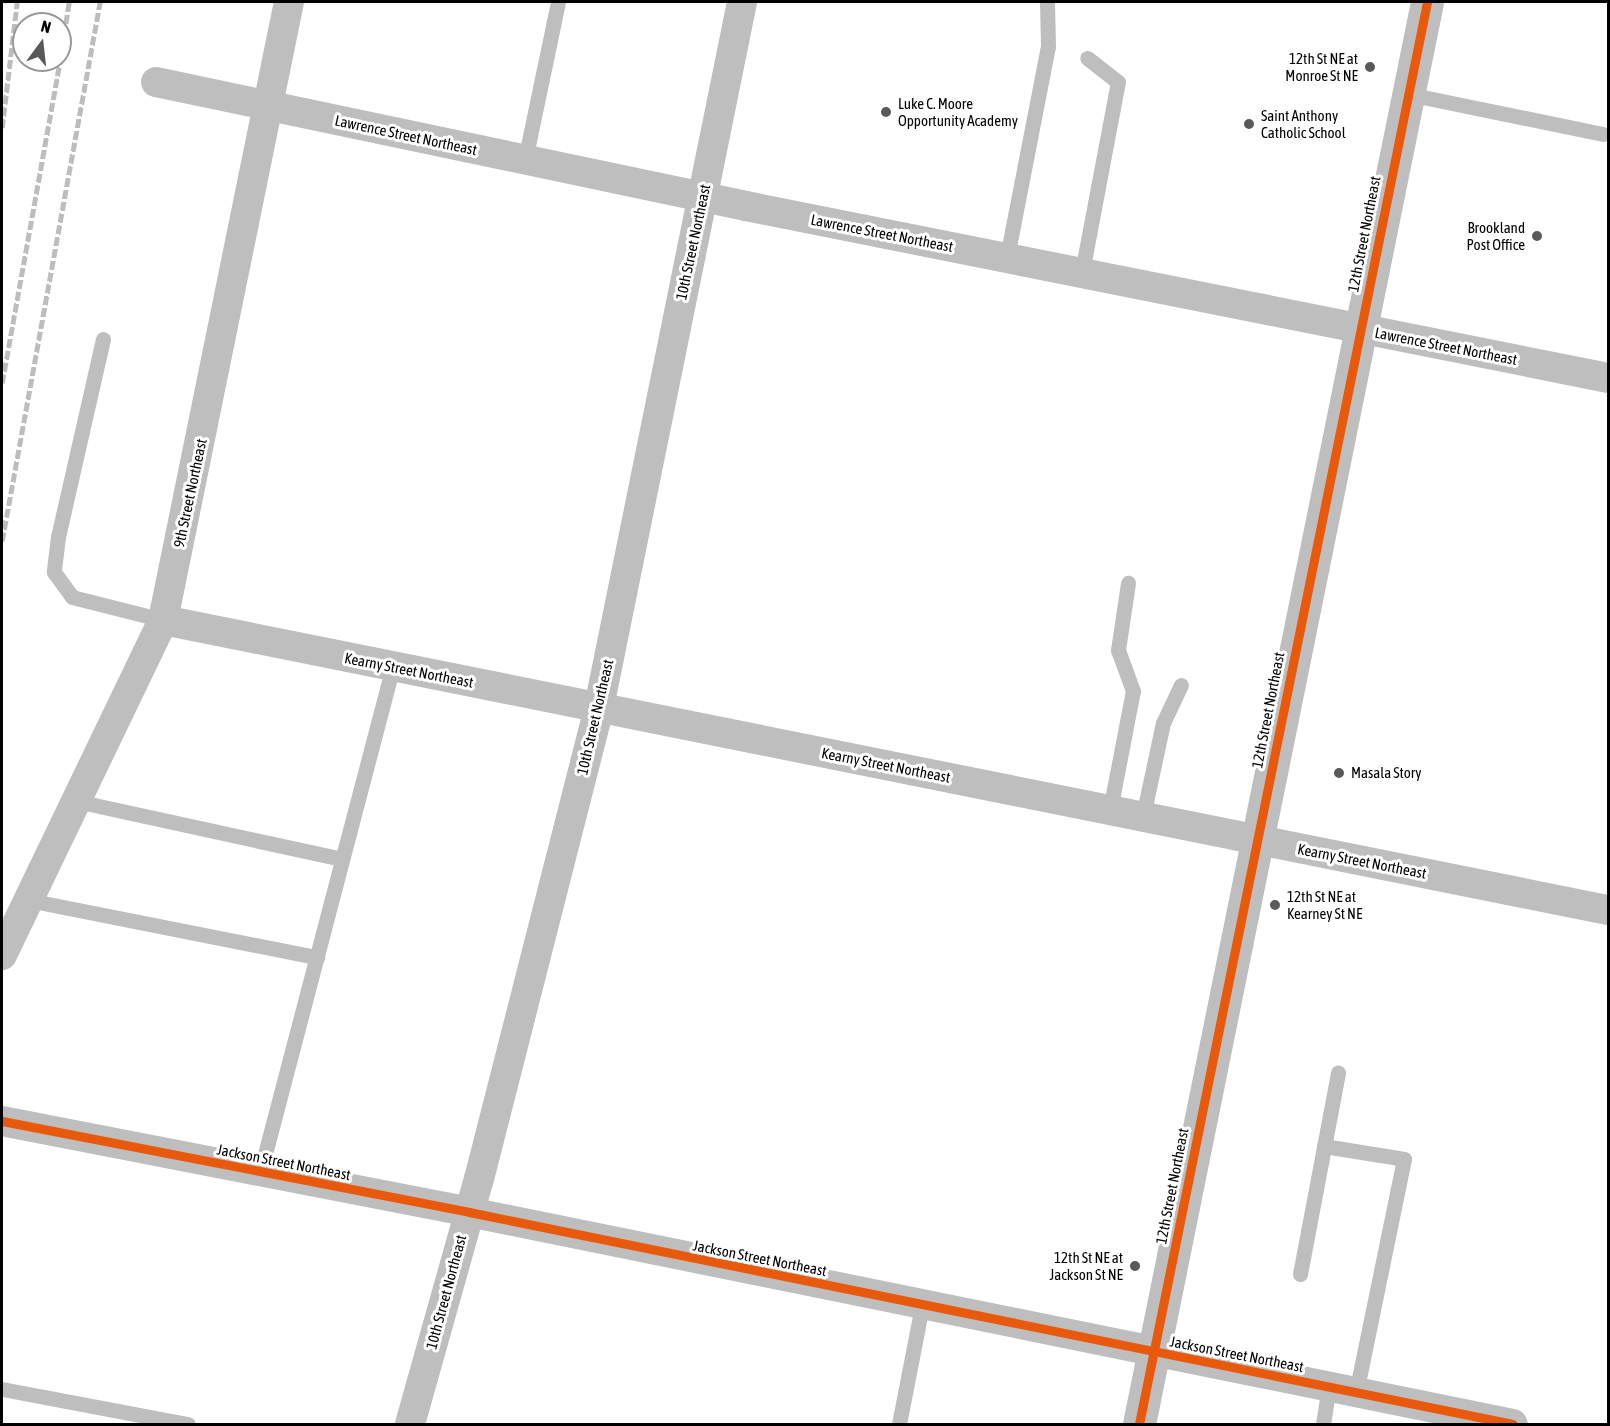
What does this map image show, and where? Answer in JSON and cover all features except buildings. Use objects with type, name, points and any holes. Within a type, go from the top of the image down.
[{"type":"street","name":"9th Street Northeast","points":[[2,955],[163,620],[289,2]]},
{"type":"street","name":"10th Street Northeast","points":[[410,1425],[469,1212],[599,707],[742,2]]},
{"type":"street","name":"12th Street Northeast","points":[[1139,1425],[1426,2]]},
{"type":"street","name":"Lawrence Street Northeast","points":[[156,82],[703,197],[1608,378]]},
{"type":"street","name":"Kearny Street Northeast","points":[[163,620],[1608,910]]},
{"type":"street","name":"Jackson Street Northeast","points":[[2,1121],[469,1212],[1513,1425]]},
{"type":"lane","points":[[525,160],[558,2]]},
{"type":"lane","points":[[1007,257],[1048,46],[1046,6]]},
{"type":"lane","points":[[1082,272],[1118,82],[1087,58]]},
{"type":"lane","points":[[1408,94],[1603,134]]},
{"type":"lane","points":[[103,339],[58,537],[54,572],[72,597],[163,620]]},
{"type":"lane","points":[[1110,810],[1133,691],[1118,650],[1128,582]]},
{"type":"lane","points":[[260,1173],[393,666]]},
{"type":"lane","points":[[1143,816],[1163,723],[1181,685]]},
{"type":"lane","points":[[76,801],[342,859]]},
{"type":"lane","points":[[28,900],[317,957]]},
{"type":"lane","points":[[1299,1274],[1338,1073]]},
{"type":"lane","points":[[1323,1425],[1343,1390],[1404,1160],[1324,1146]]},
{"type":"lane","points":[[899,1425],[922,1306]]},
{"type":"lane","points":[[2,1389],[188,1425]]},
{"type":"railway","points":[[2,128],[17,2]]},
{"type":"railway","points":[[67,12],[69,2]]},
{"type":"railway","points":[[2,541],[100,2]]},
{"type":"railway","points":[[2,383],[58,72]]},
{"type":"cycle path","points":[[1139,1424],[1427,2]]},
{"type":"cycle path","points":[[2,1121],[469,1212],[1513,1424]]},
{"type":"place","name":"12th St NE at Monroe St NE","points":[[1370,67]]},
{"type":"place","name":"Luke C. Moore Opportunity Academy","points":[[886,112]]},
{"type":"place","name":"Saint Anthony Catholic School","points":[[1249,124]]},
{"type":"place","name":"Brookland Post Office","points":[[1537,236]]},
{"type":"place","name":"Masala Story","points":[[1339,773]]},
{"type":"place","name":"12th St NE at Kearney St NE","points":[[1275,905]]},
{"type":"place","name":"12th St NE at Jackson St NE","points":[[1135,1266]]}]
